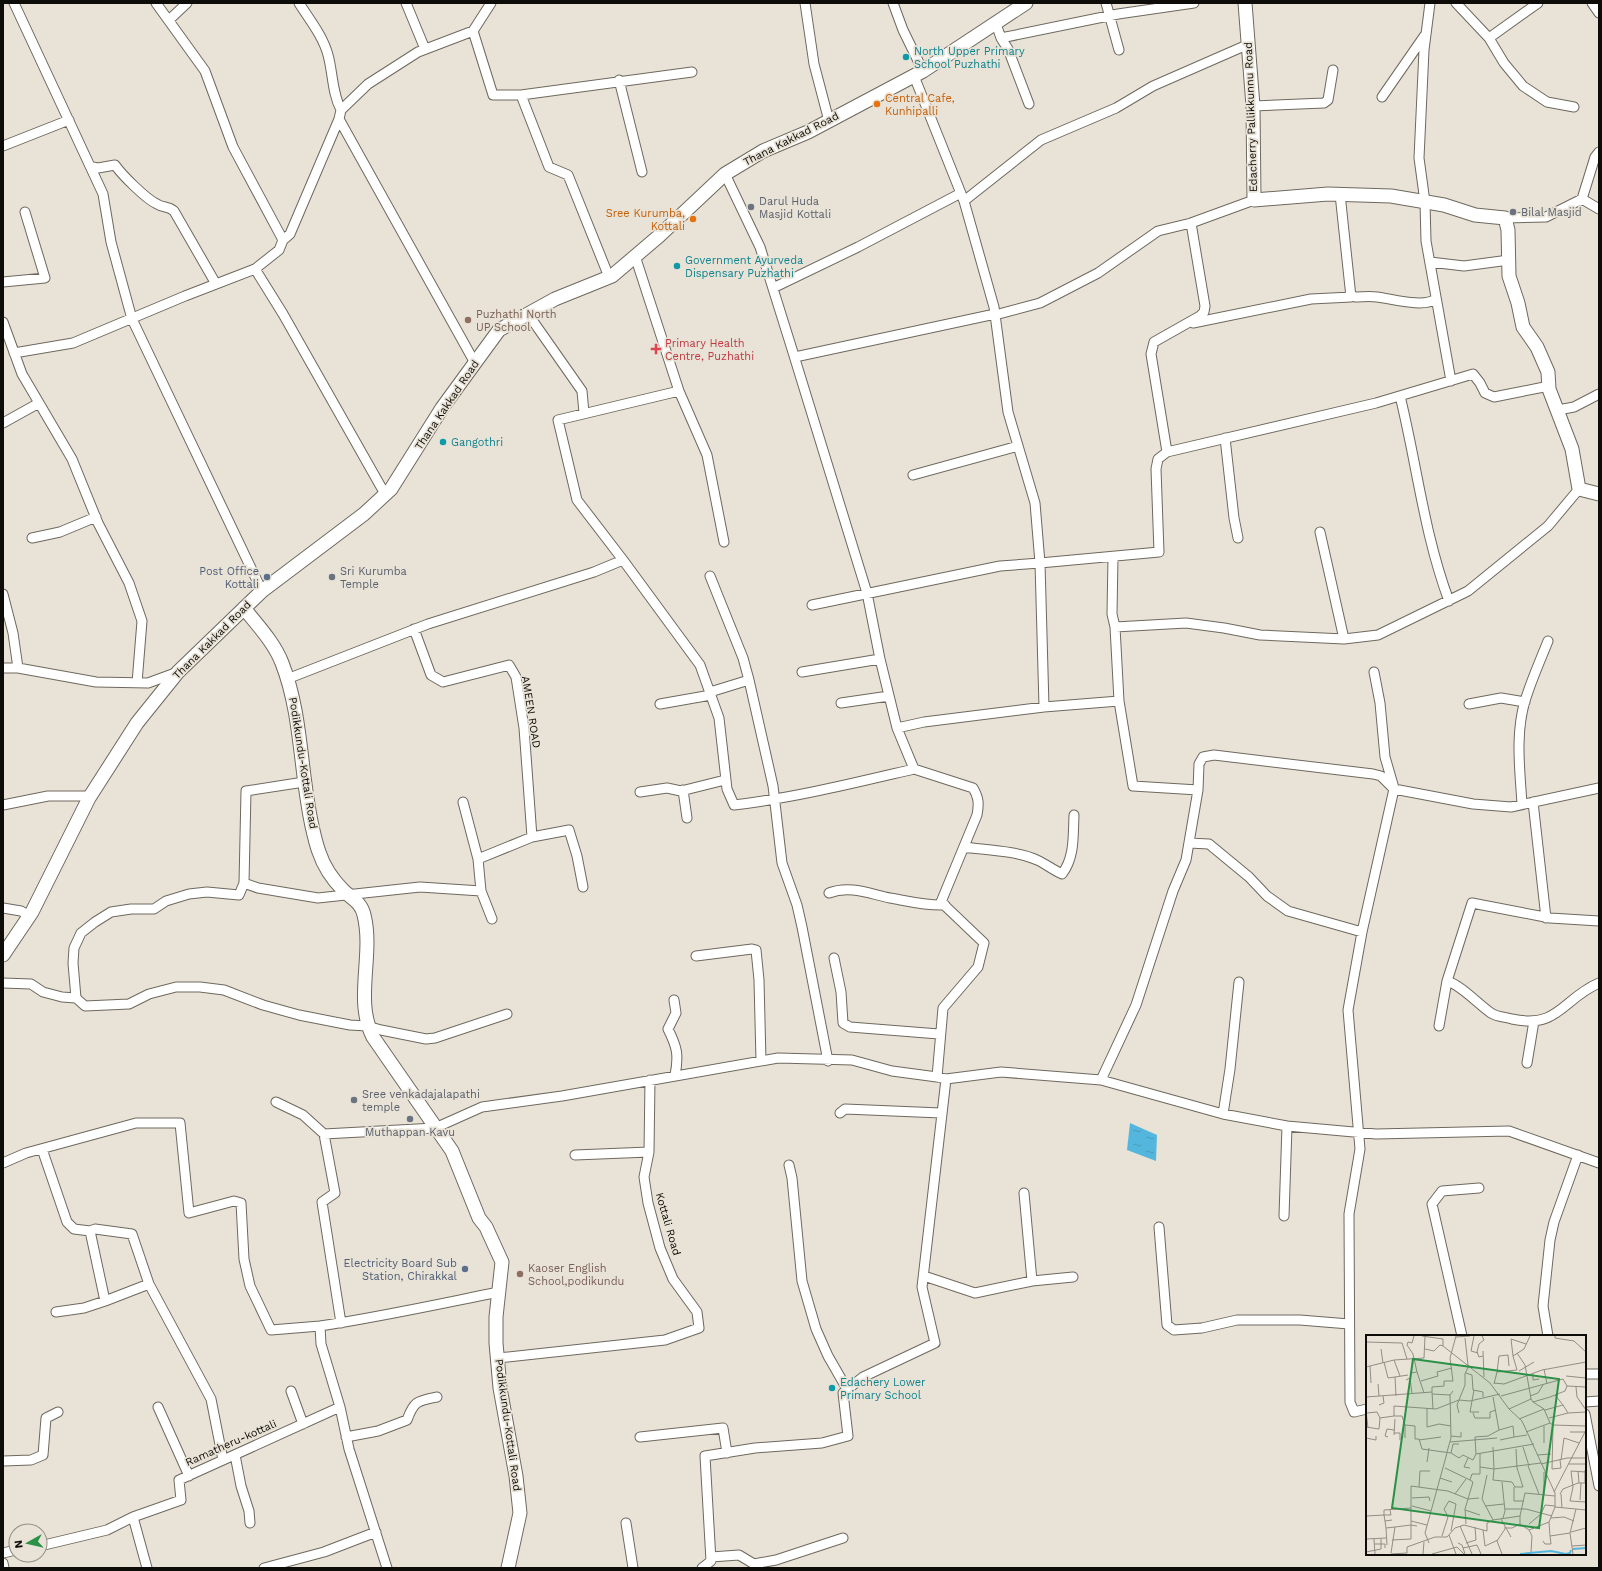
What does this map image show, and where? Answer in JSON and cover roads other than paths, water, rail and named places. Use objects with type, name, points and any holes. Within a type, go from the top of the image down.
[{"type":"main road","name":"Thana Kakkad Road","points":[[3,955],[30,916],[90,796],[138,723],[178,672],[262,591],[364,514],[391,489],[442,408],[499,330],[555,298],[609,277],[635,256],[725,174],[763,151],[808,132],[918,73],[996,24],[1026,3]]},
{"type":"main road","name":"Edacherry Pallikkunnu Road","points":[[1245,3],[1253,106],[1254,200],[1340,194],[1391,196],[1444,205],[1475,215],[1505,218]]},
{"type":"main road","points":[[1505,218],[1508,230],[1509,276],[1524,327],[1548,372],[1549,386],[1572,449],[1579,489],[1599,494]]},
{"type":"main road","name":"Podikkundu-Kottali Road","points":[[244,608],[273,646],[282,662],[292,696],[307,805],[318,852],[328,873],[348,894],[358,901],[364,914],[367,939],[364,1007],[367,1026],[372,1037],[452,1151],[479,1218],[486,1227],[502,1262],[496,1317],[500,1388],[516,1476],[520,1513],[508,1568]]},
{"type":"street","points":[[14,3],[103,194],[112,242],[132,319],[262,591]]},
{"type":"street","points":[[156,3],[205,71],[233,147],[283,240]]},
{"type":"street","points":[[169,20],[187,3]]},
{"type":"street","points":[[299,3],[316,29],[328,54],[340,114],[474,364]]},
{"type":"street","points":[[406,3],[425,49]]},
{"type":"street","points":[[10,349],[73,343],[255,269],[279,250],[283,240],[290,234],[340,114],[368,84],[425,49],[473,31],[491,3]]},
{"type":"street","points":[[805,3],[814,64],[829,121]]},
{"type":"street","points":[[893,3],[962,197],[995,315],[1008,412],[1035,503],[1040,563],[1044,707]]},
{"type":"street","points":[[1106,3],[1119,50]]},
{"type":"street","points":[[1001,38],[1110,16],[1194,3]]},
{"type":"street","points":[[1430,3],[1426,34],[1419,158],[1425,202],[1426,241],[1451,381]]},
{"type":"street","points":[[1456,3],[1489,38],[1504,63],[1523,86],[1547,102],[1574,107]]},
{"type":"street","points":[[1489,38],[1538,3]]},
{"type":"street","points":[[1592,3],[1599,13]]},
{"type":"street","points":[[996,24],[1001,38],[1008,49],[1029,104]]},
{"type":"street","points":[[473,31],[493,95],[521,94],[619,80],[692,72]]},
{"type":"street","points":[[1382,97],[1426,34]]},
{"type":"street","points":[[772,288],[962,197],[1041,140],[1116,108],[1153,86],[1249,44]]},
{"type":"street","points":[[1253,106],[1324,103],[1328,100],[1333,70]]},
{"type":"street","points":[[619,80],[642,172]]},
{"type":"street","points":[[521,94],[549,167],[568,175],[609,277]]},
{"type":"street","points":[[3,146],[69,120]]},
{"type":"street","points":[[1505,218],[1546,217],[1582,198],[1595,157],[1599,152]]},
{"type":"street","points":[[90,166],[98,168],[115,165],[123,176],[156,204],[170,208],[174,211],[216,284]]},
{"type":"street","points":[[725,174],[760,247],[866,593],[897,728],[914,769]]},
{"type":"street","points":[[1340,194],[1350,294]]},
{"type":"street","points":[[1582,198],[1599,209]]},
{"type":"street","points":[[794,357],[995,315],[1040,303],[1098,273],[1158,231],[1165,228],[1191,223],[1254,200]]},
{"type":"street","points":[[3,282],[45,278],[25,212]]},
{"type":"street","points":[[1166,452],[1151,354],[1154,342],[1200,316],[1204,312],[1205,306],[1191,223]]},
{"type":"street","points":[[635,256],[679,391],[706,455],[724,542]]},
{"type":"street","points":[[1430,262],[1464,266],[1509,260]]},
{"type":"street","points":[[255,269],[287,321],[385,494]]},
{"type":"street","points":[[1350,294],[1355,297],[1374,297],[1410,302],[1431,303],[1436,299]]},
{"type":"street","points":[[1183,325],[1311,299],[1350,296],[1350,294]]},
{"type":"street","points":[[528,314],[582,391],[584,413]]},
{"type":"street","points":[[3,322],[10,349],[22,374],[72,459],[96,517],[129,583],[142,621],[137,682]]},
{"type":"street","points":[[812,605],[1000,566],[1159,552],[1156,469],[1158,460],[1166,452],[1400,396],[1473,374],[1485,393],[1494,397],[1549,386]]},
{"type":"street","points":[[679,391],[558,420],[577,500],[700,665],[719,718],[726,789],[734,805],[760,802],[774,798],[833,788],[914,769],[973,788],[980,804],[941,902],[984,943],[978,967],[943,1008],[939,1034],[941,1113],[933,1206],[922,1287],[935,1343],[909,1357],[875,1371],[843,1393],[848,1436],[822,1443],[756,1448],[705,1456],[711,1560],[702,1568]]},
{"type":"street","points":[[1558,410],[1574,407],[1599,394]]},
{"type":"street","points":[[1400,396],[1412,446],[1427,529],[1438,573],[1449,601]]},
{"type":"street","points":[[3,423],[39,403]]},
{"type":"street","points":[[1225,438],[1234,518],[1238,538]]},
{"type":"street","points":[[913,475],[1018,446]]},
{"type":"street","points":[[1115,626],[1186,623],[1260,635],[1344,639],[1378,635],[1468,592],[1548,526],[1579,489]]},
{"type":"street","points":[[32,538],[60,532],[96,517]]},
{"type":"street","points":[[1320,532],[1344,639]]},
{"type":"street","points":[[1113,557],[1112,614],[1115,626],[1119,702],[1133,786],[1198,790]]},
{"type":"street","points":[[287,679],[414,629],[594,572],[623,560]]},
{"type":"street","points":[[710,576],[738,644],[749,680],[773,786],[782,863],[797,905],[828,1061]]},
{"type":"street","points":[[3,594],[18,668]]},
{"type":"street","name":"AMEEN ROAD","points":[[414,629],[432,675],[443,682],[509,665],[516,677],[524,728],[532,837]]},
{"type":"street","points":[[1522,804],[1519,757],[1525,702],[1548,641]]},
{"type":"street","points":[[802,672],[880,659]]},
{"type":"street","points":[[3,668],[18,668],[96,682],[148,683],[178,672]]},
{"type":"street","points":[[1366,1409],[1354,1412],[1350,1402],[1349,1214],[1360,1149],[1348,1010],[1362,932],[1394,789],[1385,757],[1380,703],[1374,672]]},
{"type":"street","points":[[660,704],[710,693],[749,680]]},
{"type":"street","points":[[842,703],[889,696]]},
{"type":"street","points":[[1469,704],[1501,698],[1525,702]]},
{"type":"street","points":[[897,728],[924,722],[1044,707],[1119,702]]},
{"type":"street","points":[[1101,1080],[1136,1005],[1173,891],[1186,860],[1198,790],[1199,764],[1203,757],[1214,755],[1373,774],[1381,776],[1394,789],[1473,804],[1511,807],[1599,788]]},
{"type":"street","points":[[640,792],[667,788],[683,790],[725,780]]},
{"type":"street","points":[[76,998],[73,963],[74,948],[81,934],[95,922],[111,912],[131,909],[154,909],[166,901],[189,894],[207,892],[239,895],[244,883],[246,791],[304,782]]},
{"type":"street","points":[[683,790],[687,818]]},
{"type":"street","points":[[3,806],[48,796],[90,796]]},
{"type":"street","points":[[463,802],[478,859],[481,891],[492,919]]},
{"type":"street","points":[[1533,802],[1546,918]]},
{"type":"street","points":[[964,847],[1018,855],[1038,860],[1046,867],[1062,874],[1072,852],[1074,815]]},
{"type":"street","points":[[478,859],[532,837],[569,830],[577,856],[583,887]]},
{"type":"street","points":[[1189,844],[1209,844],[1249,877],[1267,896],[1288,911],[1362,932]]},
{"type":"street","points":[[244,883],[258,888],[318,898],[420,887],[481,891]]},
{"type":"street","points":[[830,893],[835,891],[866,891],[889,898],[935,905],[945,905]]},
{"type":"street","points":[[1439,1026],[1447,981],[1472,903],[1546,918],[1599,921]]},
{"type":"street","points":[[3,908],[21,911],[30,916]]},
{"type":"street","points":[[696,956],[752,949],[756,950],[759,980],[761,1061]]},
{"type":"street","points":[[834,958],[841,992],[843,1022],[850,1027],[939,1034]]},
{"type":"street","points":[[1447,981],[1455,984],[1473,1000],[1494,1015],[1534,1021],[1549,1018],[1575,998],[1599,983]]},
{"type":"street","points":[[1223,1114],[1230,1069],[1239,982]]},
{"type":"street","points":[[3,983],[32,984],[43,992],[62,997],[76,998],[85,1006],[128,1004],[149,994],[176,986],[224,990],[263,1005],[299,1015],[350,1025],[367,1026],[426,1039],[435,1038],[507,1014]]},
{"type":"street","points":[[674,1000],[676,1013],[668,1029],[676,1046],[678,1059],[675,1075]]},
{"type":"street","points":[[1527,1063],[1534,1021]]},
{"type":"street","points":[[324,1134],[435,1128],[482,1107],[778,1058],[828,1061],[852,1060],[892,1071],[941,1078],[1001,1072],[1101,1080],[1223,1114],[1287,1126],[1376,1134],[1509,1130],[1599,1163]]},
{"type":"street","name":"Kottali Road","points":[[498,1358],[665,1340],[699,1328],[697,1312],[673,1279],[660,1248],[648,1203],[644,1177],[649,1152],[650,1080]]},
{"type":"street","points":[[276,1102],[302,1115],[324,1134],[336,1193],[322,1202],[341,1323]]},
{"type":"street","points":[[840,1112],[846,1109],[941,1113]]},
{"type":"street","points":[[3,1164],[26,1153],[136,1123],[180,1123],[189,1213],[234,1201],[241,1204],[244,1259],[250,1286],[271,1330],[320,1326],[385,1317],[499,1292]]},
{"type":"street","points":[[1284,1216],[1287,1126]]},
{"type":"street","points":[[42,1149],[67,1222],[74,1229],[90,1231],[95,1229],[132,1234],[149,1284],[211,1399],[223,1460]]},
{"type":"street","points":[[575,1155],[598,1156],[649,1152]]},
{"type":"street","points":[[1548,1335],[1543,1306],[1550,1240],[1554,1222],[1578,1155]]},
{"type":"street","points":[[789,1165],[792,1178],[802,1281],[816,1328],[828,1356],[847,1389]]},
{"type":"street","points":[[1462,1335],[1432,1204],[1442,1191],[1447,1189],[1479,1188]]},
{"type":"street","points":[[1024,1193],[1032,1281]]},
{"type":"street","points":[[1159,1227],[1167,1325],[1174,1330],[1202,1328],[1237,1320],[1300,1320],[1349,1324]]},
{"type":"street","points":[[90,1231],[105,1301]]},
{"type":"street","points":[[924,1276],[975,1293],[1032,1281],[1073,1277]]},
{"type":"street","points":[[56,1312],[84,1308],[149,1284]]},
{"type":"street","points":[[320,1326],[321,1344],[340,1407],[346,1437],[387,1568]]},
{"type":"street","points":[[1586,1374],[1599,1374]]},
{"type":"street","points":[[291,1391],[303,1424]]},
{"type":"street","points":[[346,1437],[378,1431],[407,1420],[412,1406],[420,1401],[437,1397]]},
{"type":"street","points":[[1586,1402],[1599,1401]]},
{"type":"street","points":[[158,1406],[188,1476]]},
{"type":"street","name":"Ramatheru-kottali","points":[[133,1517],[181,1500],[179,1480],[340,1407]]},
{"type":"street","points":[[3,1461],[31,1460],[43,1456],[46,1418],[58,1412]]},
{"type":"street","points":[[1586,1418],[1597,1456],[1599,1486]]},
{"type":"street","points":[[640,1437],[723,1428],[727,1453]]},
{"type":"street","points":[[235,1455],[241,1486],[249,1510],[250,1523]]},
{"type":"street","points":[[48,1544],[107,1530],[133,1517],[148,1568]]},
{"type":"street","points":[[626,1524],[633,1568]]},
{"type":"street","points":[[264,1568],[324,1552],[376,1532]]},
{"type":"street","points":[[710,1557],[739,1555],[754,1564],[776,1560],[843,1538]]},
{"type":"street","points":[[3,1563],[4,1568]]},
{"type":"water","points":[[1130,1123],[1157,1135],[1156,1161],[1127,1150]]},
{"type":"place","name":"North Upper Primary School Puzhathi","points":[[906,57]]},
{"type":"place","name":"Central Cafe, Kunhipalli","points":[[877,104]]},
{"type":"place","name":"Darul Huda Masjid Kottali","points":[[751,207]]},
{"type":"place","name":"Bilal Masjid","points":[[1513,212]]},
{"type":"place","name":"Sree Kurumba, Kottali","points":[[693,219]]},
{"type":"place","name":"Government Ayurveda Dispensary Puzhathi","points":[[677,266]]},
{"type":"place","name":"Puzhathi North UP School","points":[[468,320]]},
{"type":"place","name":"Primary Health Centre, Puzhathi","points":[[656,349]]},
{"type":"place","name":"Gangothri","points":[[443,442]]},
{"type":"place","name":"Post Office Kottali","points":[[267,577]]},
{"type":"place","name":"Sri Kurumba Temple","points":[[332,577]]},
{"type":"place","name":"Sree venkadajalapathi temple","points":[[354,1100]]},
{"type":"place","name":"Muthappan Kavu","points":[[410,1119]]},
{"type":"place","name":"Electricity Board Sub Station, Chirakkal","points":[[465,1269]]},
{"type":"place","name":"Kaoser English School,podikundu","points":[[520,1274]]},
{"type":"place","name":"Edachery Lower Primary School","points":[[832,1388]]}]
